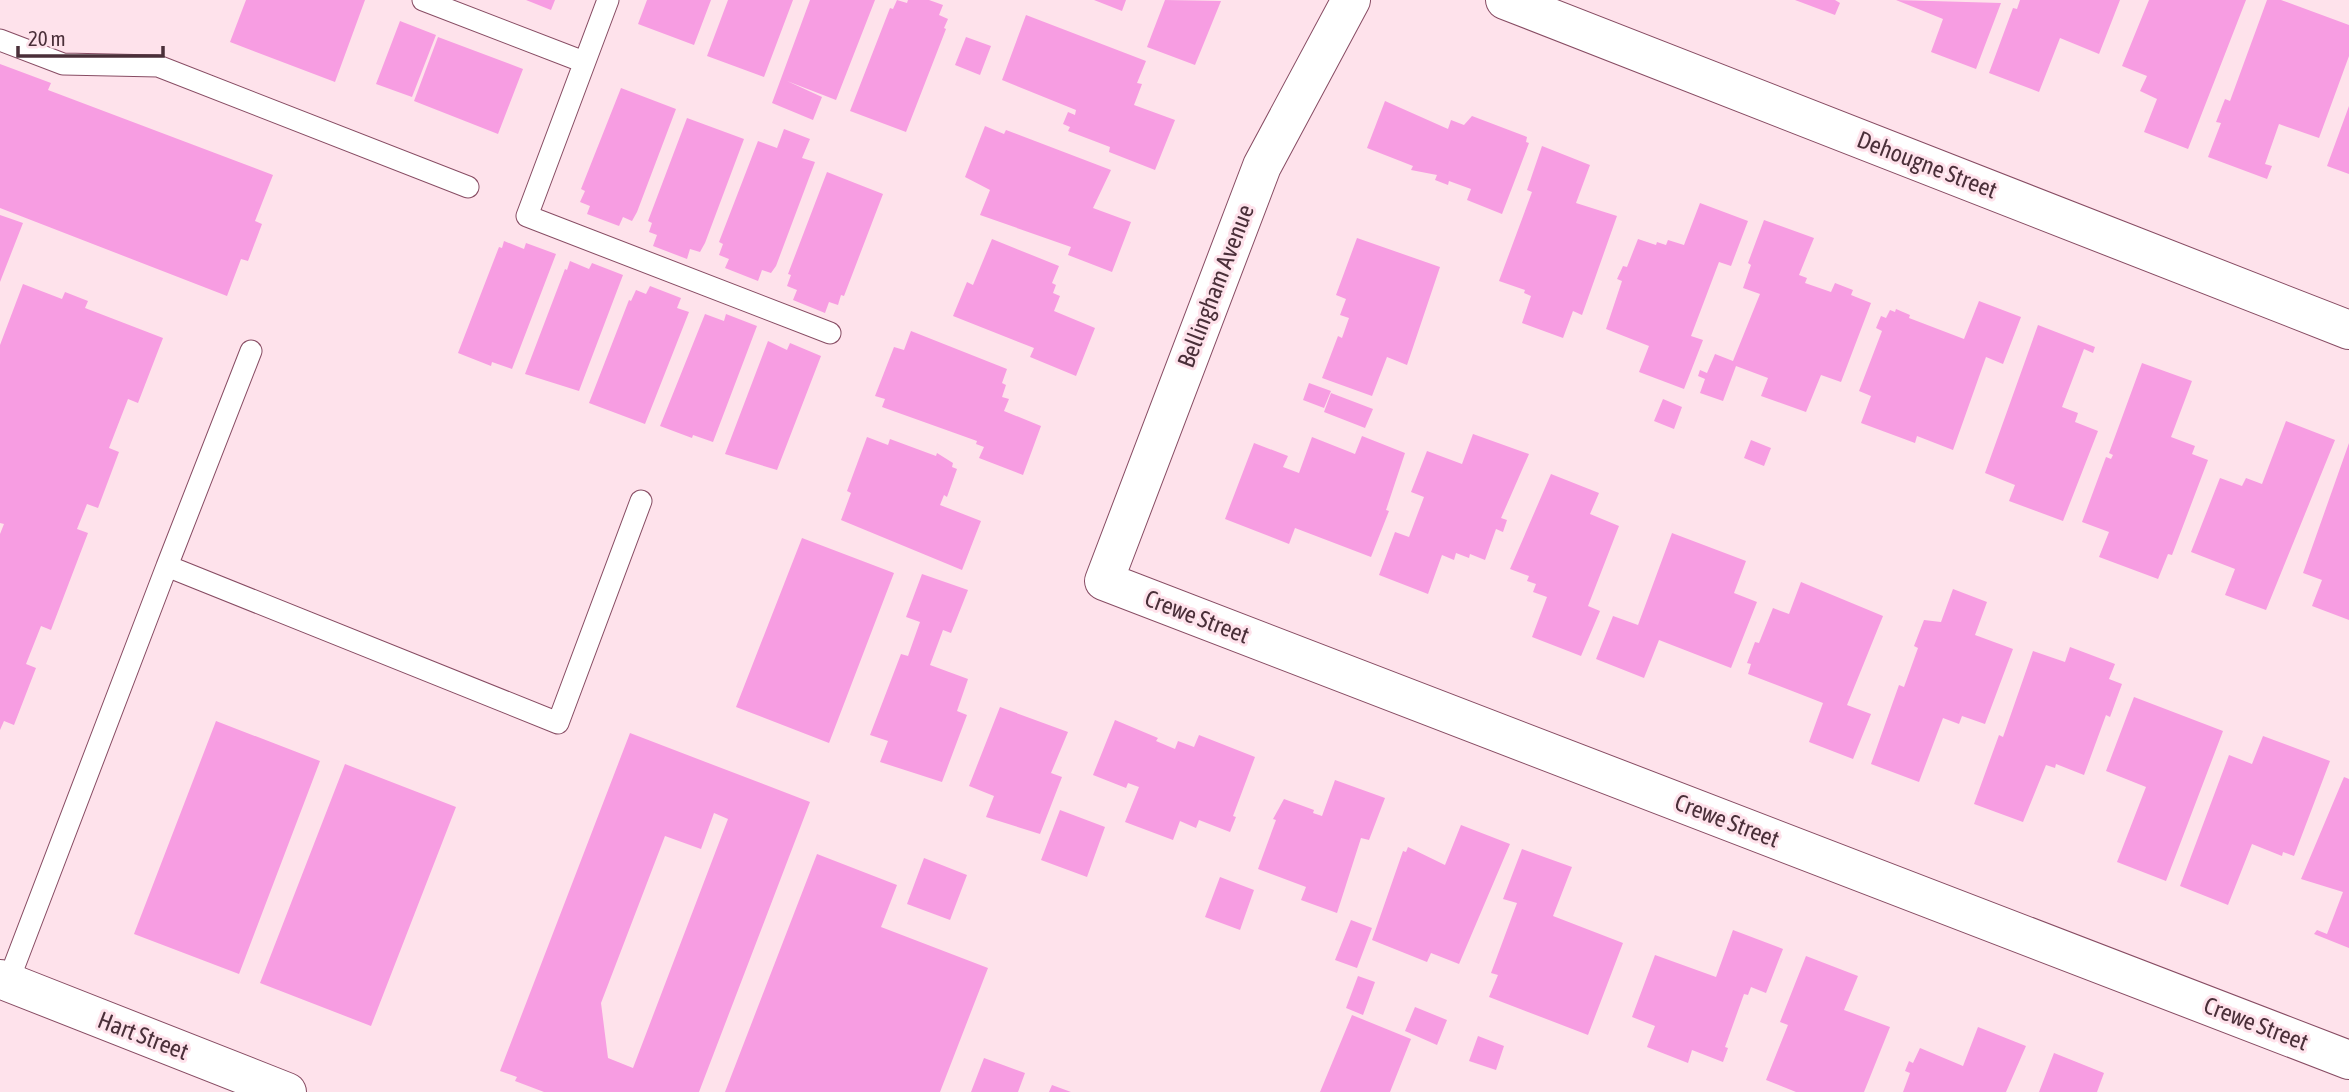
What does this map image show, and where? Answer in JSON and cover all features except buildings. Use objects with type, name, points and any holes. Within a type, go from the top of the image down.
[{"type":"street","name":"Bellingham Avenue","points":[[1104,581],[1262,166],[1351,0]]},
{"type":"street","name":"Dehougne Street","points":[[1505,0],[2349,330]]},
{"type":"street","name":"Crewe Street","points":[[1104,581],[2349,1060]]},
{"type":"street","name":"Hart Street","points":[[4,981],[279,1091]]},
{"type":"lane","points":[[424,0],[584,62]]},
{"type":"lane","points":[[608,0],[527,216],[830,333]]},
{"type":"lane","points":[[0,40],[63,64],[158,66],[468,187]]},
{"type":"lane","points":[[4,981],[251,351]]},
{"type":"lane","points":[[167,566],[558,723],[642,501]]}]
